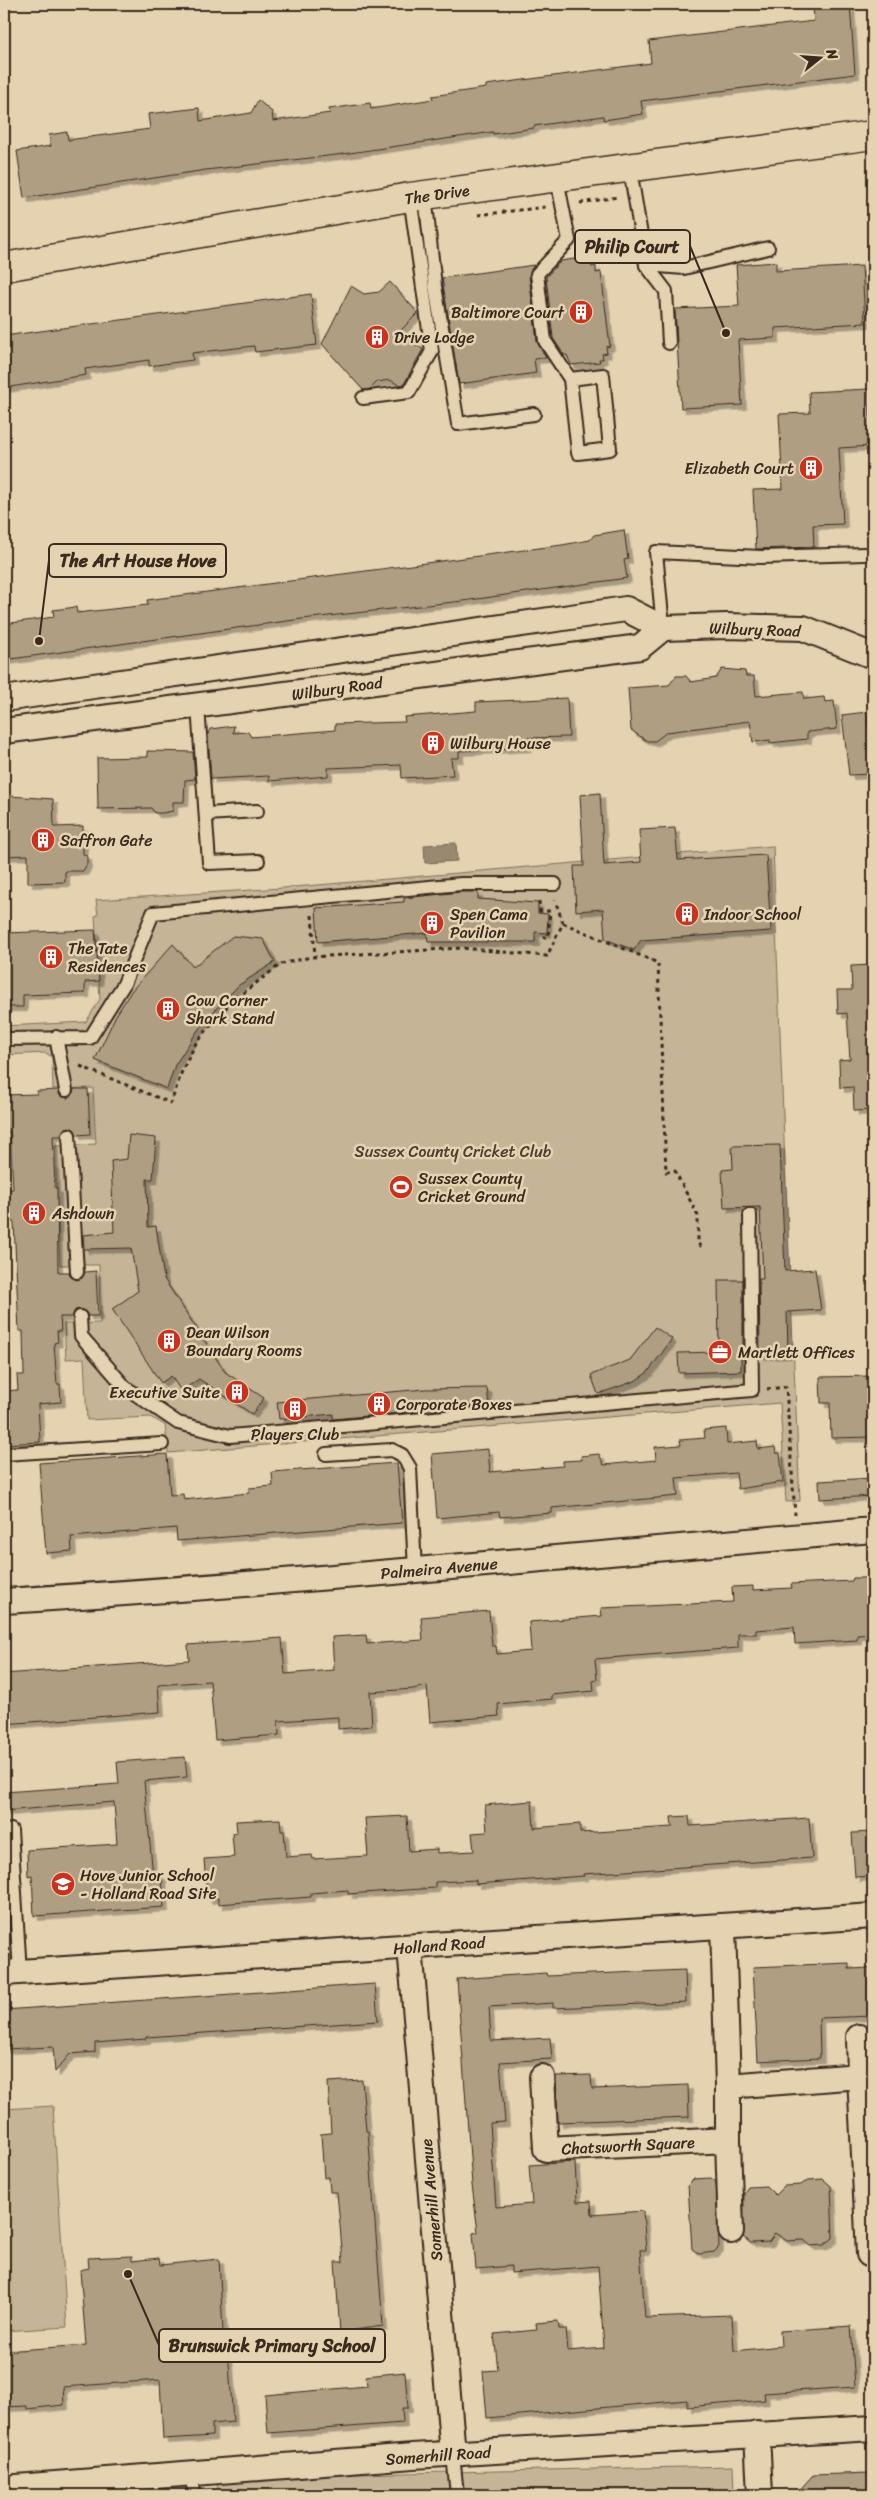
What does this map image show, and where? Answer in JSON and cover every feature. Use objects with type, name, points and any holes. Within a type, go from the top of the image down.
[{"type":"main road","name":"The Drive","points":[[4,266],[418,196],[557,179],[873,135]]},
{"type":"street","points":[[4,699],[626,608],[663,628]]},
{"type":"street","name":"Wilbury Road","points":[[4,731],[640,647],[663,628],[727,626],[803,628],[873,656]]},
{"type":"street","name":"Palmeira Avenue","points":[[4,1601],[415,1571],[873,1530]]},
{"type":"street","name":"Holland Road","points":[[12,1972],[873,1916]]},
{"type":"street","points":[[723,1926],[731,2231]]},
{"type":"street","name":"Somerhill Avenue","points":[[410,1947],[453,2454]]},
{"type":"street","points":[[859,2037],[869,2254],[873,2254]]},
{"type":"street","points":[[728,2086],[860,2076]]},
{"type":"street","name":"Chatsworth Square","points":[[542,2077],[546,2150],[728,2140]]},
{"type":"street","name":"Somerhill Road","points":[[4,2488],[193,2485],[453,2454],[873,2428]]},
{"type":"street","points":[[757,2434],[760,2495]]},
{"type":"lane","points":[[630,169],[646,266],[666,291],[669,343]]},
{"type":"lane","points":[[557,179],[569,240],[537,274],[545,342],[570,379],[578,453],[610,449],[603,375],[570,379]]},
{"type":"lane","points":[[363,398],[409,392],[432,351],[418,196]]},
{"type":"lane","points":[[418,196],[458,424],[534,414]]},
{"type":"lane","points":[[646,266],[684,268],[768,248]]},
{"type":"lane","points":[[663,628],[656,552],[761,557],[865,554]]},
{"type":"lane","points":[[198,706],[209,863],[258,860]]},
{"type":"lane","points":[[206,814],[256,811]]},
{"type":"lane","points":[[4,1039],[90,1038],[124,984],[153,913],[461,884],[555,884]]},
{"type":"lane","points":[[56,1037],[66,1090]]},
{"type":"lane","points":[[69,1135],[77,1272]]},
{"type":"lane","points":[[80,1317],[81,1336],[125,1387],[178,1423],[230,1436],[752,1390],[750,1215]]},
{"type":"lane","points":[[4,1454],[162,1444]]},
{"type":"lane","points":[[326,1454],[392,1450],[402,1455],[410,1468],[415,1571]]},
{"type":"lane","points":[[11,1830],[12,1972]]},
{"type":"lane","points":[[453,2454],[457,2495]]},
{"type":"path","points":[[61,1059],[171,1103],[182,1071],[196,1043],[230,1003],[281,964],[315,956],[462,948],[547,956],[563,923],[555,901],[555,884]]},
{"type":"path","points":[[542,897],[535,899],[540,901],[540,911],[550,911],[548,937],[543,936]]},
{"type":"path","points":[[311,898],[315,956]]},
{"type":"path","points":[[563,923],[658,963],[666,1172],[675,1171],[698,1216],[698,1244],[703,1248]]},
{"type":"path","points":[[752,1390],[786,1387],[797,1536]]},
{"type":"path","points":[[388,2495],[401,2495]]},
{"type":"green space","name":"Sussex County Cricket Club","points":[[773,846],[800,1501],[786,1502],[780,1403],[168,1453],[165,1425],[150,1417],[87,1420],[84,1358],[66,1359],[64,1324],[100,1323],[99,1265],[60,1265],[55,1146],[96,1144],[93,1088],[53,1089],[52,1057],[46,1053],[4,1055],[4,1026],[86,1022],[100,999],[95,916],[98,915],[96,900],[283,888]]},
{"type":"green space","points":[[53,2106],[67,2327],[4,2331],[4,2109]]},
{"type":"green space","points":[[733,2466],[734,2495],[218,2495],[217,2477]]},
{"type":"shaded area","points":[[456,843],[457,861],[425,863],[424,845]]},
{"type":"building","points":[[813,4],[850,4],[855,74],[641,101],[643,114],[604,120],[603,116],[493,134],[493,132],[336,155],[206,170],[24,198],[17,151],[51,146],[49,135],[67,132],[68,140],[150,129],[148,114],[199,108],[200,121],[251,113],[258,100],[272,112],[273,121],[330,113],[329,109],[370,103],[371,109],[433,99],[432,96],[486,88],[486,85],[651,63],[649,41],[814,21]]},
{"type":"building","name":"Baltimore Court","points":[[587,257],[592,267],[596,266],[596,273],[601,272],[610,346],[606,347],[607,353],[602,354],[603,359],[599,359],[600,362],[571,365],[567,355],[564,355],[553,338],[546,277],[561,261]]},
{"type":"building","points":[[776,262],[776,271],[862,266],[865,323],[775,328],[775,338],[738,340],[742,405],[681,408],[675,309],[739,306],[736,265]]},
{"type":"building","points":[[534,265],[529,275],[537,342],[546,358],[534,359],[536,373],[459,384],[442,278]]},
{"type":"building","name":"Drive Lodge","points":[[390,282],[418,313],[397,334],[423,349],[404,384],[399,385],[390,380],[377,382],[370,389],[363,390],[322,344],[351,286],[364,294],[379,292]]},
{"type":"building","points":[[311,294],[317,345],[255,352],[254,346],[192,353],[193,360],[149,366],[149,360],[85,369],[86,375],[4,388],[4,336]]},
{"type":"building","name":"Elizabeth Court","points":[[869,389],[872,446],[839,448],[843,524],[813,525],[814,547],[756,549],[753,490],[783,489],[779,414],[810,413],[809,392]]},
{"type":"building","points":[[624,530],[628,559],[624,560],[627,578],[463,601],[302,619],[4,660],[4,624],[54,617],[53,610],[76,607],[77,613],[148,605],[147,600],[562,545],[590,540],[594,535]]},
{"type":"building","points":[[722,669],[745,671],[746,676],[754,676],[756,696],[803,692],[804,699],[824,697],[825,702],[834,701],[837,729],[807,732],[807,739],[770,743],[770,740],[753,742],[750,721],[667,732],[655,741],[647,741],[631,730],[628,688],[669,685],[676,676],[686,676],[691,682],[716,678]]},
{"type":"building","points":[[567,698],[569,737],[526,738],[527,747],[459,751],[459,758],[451,758],[453,775],[402,778],[401,765],[328,768],[328,776],[269,781],[269,776],[211,779],[208,735],[210,729],[234,726],[233,733],[248,732],[251,737],[335,730],[335,724],[405,722],[404,717],[476,711],[476,702]]},
{"type":"building","points":[[867,712],[869,733],[873,733],[873,774],[849,775],[842,715]]},
{"type":"building","points":[[147,751],[193,752],[195,779],[185,780],[184,802],[173,802],[173,811],[162,813],[155,813],[151,808],[98,809],[97,758],[148,757]]},
{"type":"building","name":"Indoor School","points":[[600,793],[604,865],[641,862],[639,830],[675,828],[678,860],[766,855],[771,931],[641,940],[634,950],[605,939],[603,909],[576,911],[574,866],[584,866],[580,795]]},
{"type":"building","name":"Saffron Gate","points":[[10,796],[53,799],[54,827],[83,826],[83,854],[87,856],[87,864],[83,871],[65,871],[65,882],[28,883],[28,855],[4,856],[4,818],[9,818]]},
{"type":"building","name":"Spen Cama Pavilion","points":[[478,892],[478,899],[538,903],[538,913],[548,914],[547,933],[535,932],[535,942],[428,942],[427,933],[318,942],[316,908],[404,902],[404,898]]},
{"type":"building","name":"The Tate Residences","points":[[95,930],[99,981],[85,982],[85,993],[23,995],[23,1007],[4,1007],[4,933]]},
{"type":"building","name":"Cow Corner Shark Stand","points":[[233,936],[263,939],[275,962],[239,985],[198,1030],[175,1065],[167,1089],[95,1060],[115,1017],[132,990],[173,944],[193,967]]},
{"type":"building","points":[[873,965],[873,1110],[854,1111],[853,1087],[840,1088],[839,1060],[850,1059],[847,1013],[838,1014],[837,990],[852,990],[851,966]]},
{"type":"building","name":"Ashdown","points":[[74,1089],[88,1089],[90,1134],[77,1135],[75,1130],[69,1127],[64,1129],[61,1136],[53,1136],[55,1188],[57,1188],[58,1272],[69,1272],[71,1277],[77,1280],[82,1278],[85,1272],[96,1271],[98,1316],[88,1316],[86,1312],[80,1309],[75,1310],[72,1317],[60,1317],[61,1331],[57,1331],[58,1342],[54,1343],[57,1384],[60,1384],[61,1402],[38,1404],[40,1442],[4,1444],[4,1391],[18,1390],[17,1375],[24,1375],[23,1331],[19,1331],[14,1222],[10,1222],[8,1189],[13,1189],[10,1132],[4,1132],[4,1095],[37,1094],[37,1091],[58,1090],[60,1096],[67,1098],[72,1096]]},
{"type":"building","points":[[129,1135],[156,1138],[153,1179],[147,1179],[148,1227],[156,1226],[164,1279],[225,1372],[264,1398],[252,1414],[199,1379],[181,1391],[171,1376],[161,1383],[112,1309],[138,1291],[131,1248],[84,1249],[83,1235],[114,1232],[111,1161],[127,1159]]},
{"type":"building","points":[[780,1145],[785,1271],[815,1269],[821,1310],[787,1312],[788,1354],[760,1355],[759,1279],[763,1279],[760,1207],[724,1208],[722,1170],[733,1169],[732,1146]]},
{"type":"building","points":[[718,1280],[743,1280],[743,1355],[741,1355],[741,1371],[679,1373],[678,1353],[719,1352]]},
{"type":"building","points":[[655,1327],[672,1339],[648,1372],[635,1381],[598,1394],[591,1375],[630,1360]]},
{"type":"building","points":[[873,1376],[873,1437],[831,1438],[830,1403],[821,1403],[820,1377]]},
{"type":"building","points":[[487,1388],[489,1405],[333,1419],[333,1414],[279,1419],[277,1402],[425,1389]]},
{"type":"building","points":[[726,1428],[727,1444],[757,1441],[758,1449],[775,1447],[776,1453],[780,1453],[783,1482],[738,1489],[736,1473],[676,1478],[678,1496],[552,1508],[552,1513],[500,1517],[499,1512],[437,1518],[432,1454],[488,1449],[490,1472],[563,1466],[563,1461],[582,1460],[581,1456],[599,1454],[604,1465],[656,1460],[655,1447],[681,1445],[680,1440],[705,1438],[704,1430]]},
{"type":"building","points":[[167,1454],[170,1495],[183,1494],[184,1500],[249,1493],[249,1488],[273,1486],[272,1472],[397,1463],[402,1523],[177,1541],[176,1528],[71,1537],[72,1551],[46,1553],[39,1463]]},
{"type":"building","points":[[873,1478],[873,1496],[820,1499],[819,1481]]},
{"type":"building","points":[[853,1578],[871,1578],[873,1634],[857,1635],[857,1640],[795,1644],[794,1627],[756,1630],[756,1634],[738,1634],[738,1648],[595,1659],[597,1680],[593,1681],[594,1691],[552,1695],[552,1699],[498,1704],[499,1716],[430,1722],[427,1686],[413,1689],[370,1692],[372,1726],[338,1729],[338,1717],[278,1721],[279,1735],[215,1740],[210,1681],[158,1685],[160,1712],[4,1724],[4,1674],[189,1660],[188,1645],[282,1638],[285,1674],[334,1670],[332,1637],[366,1635],[367,1644],[423,1640],[421,1617],[489,1611],[492,1646],[496,1646],[497,1654],[531,1651],[529,1622],[602,1616],[601,1608],[733,1602],[732,1587],[753,1586],[753,1590],[792,1588],[791,1584],[852,1581]]},
{"type":"building","points":[[185,1757],[187,1777],[144,1781],[153,1876],[162,1875],[164,1907],[34,1916],[32,1875],[28,1876],[27,1850],[117,1844],[114,1802],[4,1811],[4,1792],[119,1784],[117,1762]]},
{"type":"building","points":[[532,1801],[534,1828],[580,1824],[580,1833],[672,1827],[671,1817],[689,1816],[690,1826],[809,1818],[812,1858],[583,1874],[584,1876],[476,1884],[476,1880],[435,1882],[435,1888],[348,1894],[348,1890],[311,1893],[311,1897],[218,1904],[218,1898],[207,1899],[204,1859],[234,1857],[232,1833],[237,1832],[236,1821],[280,1819],[281,1831],[284,1831],[286,1857],[312,1855],[313,1859],[368,1856],[365,1818],[407,1816],[409,1851],[437,1849],[437,1853],[474,1851],[472,1833],[487,1832],[485,1805]]},
{"type":"building","points":[[873,1832],[873,1876],[855,1877],[852,1833]]},
{"type":"building","points":[[849,1963],[849,1969],[873,1968],[873,2016],[819,2018],[820,2058],[758,2061],[753,1967]]},
{"type":"building","points":[[685,1970],[686,2002],[553,2008],[553,2003],[489,2007],[491,2041],[550,2038],[552,2059],[500,2062],[505,2122],[490,2123],[496,2207],[532,2204],[529,2165],[575,2162],[577,2202],[591,2201],[592,2215],[643,2211],[646,2250],[640,2250],[645,2318],[732,2315],[734,2351],[781,2346],[780,2331],[851,2326],[855,2387],[764,2393],[765,2400],[687,2407],[687,2400],[487,2418],[483,2371],[498,2370],[494,2334],[537,2330],[536,2323],[558,2321],[559,2329],[566,2329],[568,2351],[604,2348],[598,2266],[511,2273],[511,2266],[476,2269],[473,2233],[478,2232],[472,2185],[457,1979],[546,1973],[547,1976]]},
{"type":"building","points":[[375,1984],[378,2021],[146,2037],[146,2039],[95,2043],[95,2052],[70,2054],[55,2072],[53,2047],[4,2049],[4,2010]]},
{"type":"building","points":[[591,2075],[592,2089],[688,2085],[689,2117],[558,2122],[556,2076]]},
{"type":"building","points":[[362,2080],[366,2131],[368,2131],[383,2326],[340,2332],[335,2262],[343,2262],[337,2192],[330,2192],[329,2177],[324,2178],[321,2134],[331,2133],[328,2082]]},
{"type":"building","points":[[711,2178],[716,2182],[719,2247],[714,2252],[699,2254],[692,2249],[688,2185],[694,2179]]},
{"type":"building","points":[[823,2179],[831,2186],[833,2238],[824,2245],[811,2246],[804,2240],[787,2241],[775,2233],[769,2242],[751,2243],[743,2237],[744,2193],[748,2187],[766,2186],[775,2195],[784,2186],[801,2185],[808,2180]]},
{"type":"building","points":[[132,2256],[132,2261],[159,2258],[160,2265],[219,2259],[224,2349],[228,2349],[233,2422],[212,2424],[212,2436],[163,2439],[160,2380],[63,2387],[64,2405],[27,2409],[27,2406],[4,2407],[4,2351],[86,2345],[80,2270],[89,2268],[88,2258]]},
{"type":"building","points":[[405,2372],[408,2408],[402,2408],[403,2423],[268,2433],[265,2395],[367,2386],[366,2376]]},
{"type":"building","points":[[870,2473],[871,2495],[795,2495],[813,2475]]},
{"type":"place","name":"Baltimore Court","points":[[581,312]]},
{"type":"place","name":"Philip Court","points":[[726,333]]},
{"type":"place","name":"Drive Lodge","points":[[377,337]]},
{"type":"place","name":"Elizabeth Court","points":[[811,468]]},
{"type":"place","name":"The Art House Hove","points":[[39,641]]},
{"type":"place","name":"Wilbury House","points":[[433,743]]},
{"type":"place","name":"Saffron Gate","points":[[43,840]]},
{"type":"place","name":"Indoor School","points":[[687,914]]},
{"type":"place","name":"Spen Cama Pavilion","points":[[432,923]]},
{"type":"place","name":"The Tate Residences","points":[[51,957]]},
{"type":"place","name":"Cow Corner Shark Stand","points":[[168,1009]]},
{"type":"place","name":"Sussex County Cricket Ground","points":[[401,1187]]},
{"type":"place","name":"Ashdown","points":[[34,1213]]},
{"type":"place","name":"Dean Wilson Boundary Rooms","points":[[169,1341]]},
{"type":"place","name":"Martlett Offices","points":[[720,1352]]},
{"type":"place","name":"Executive Suite","points":[[237,1392]]},
{"type":"place","name":"Corporate Boxes","points":[[379,1404]]},
{"type":"place","name":"Players Club","points":[[295,1409]]},
{"type":"place","name":"Hove Junior School - Holland Road Site","points":[[63,1884]]},
{"type":"place","name":"Brunswick Primary School","points":[[128,2274]]}]
